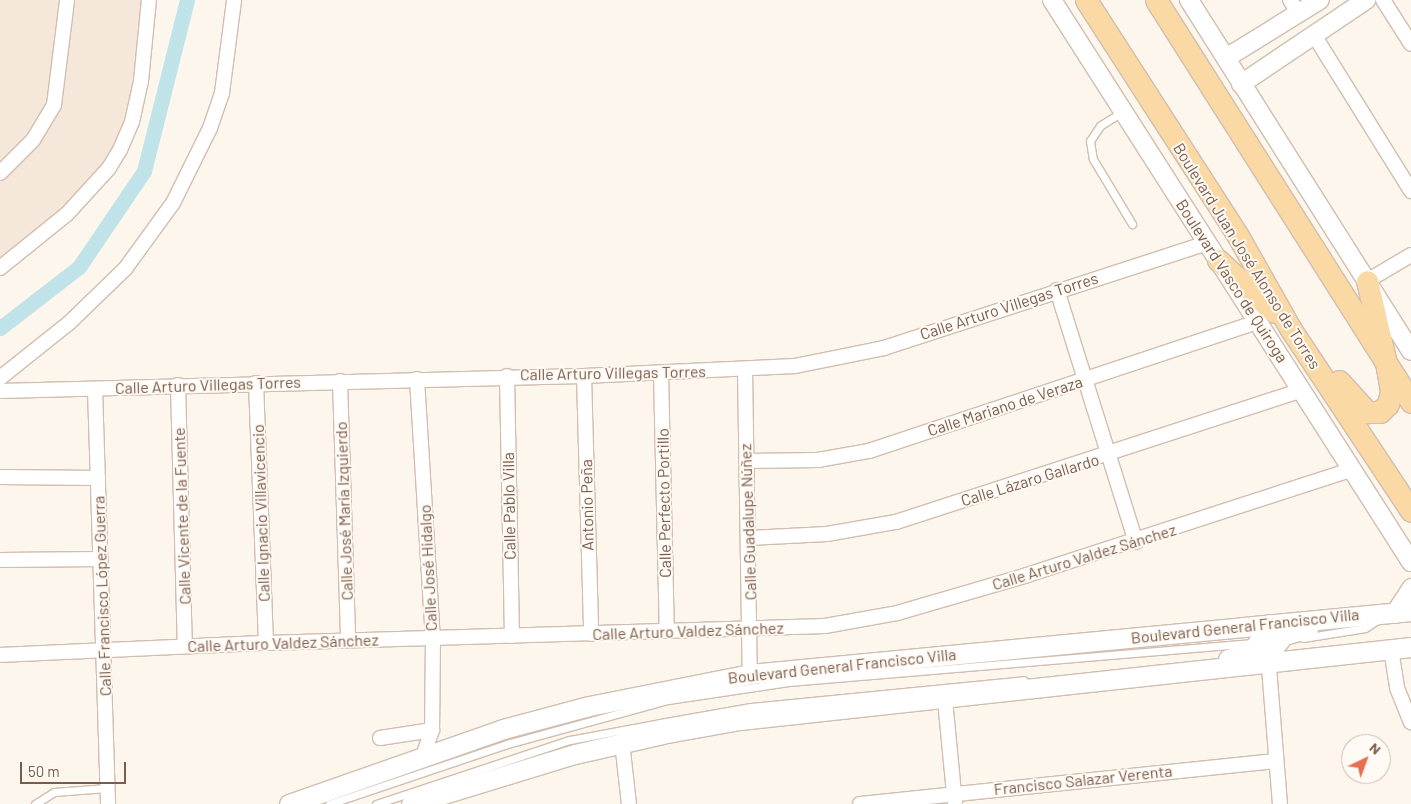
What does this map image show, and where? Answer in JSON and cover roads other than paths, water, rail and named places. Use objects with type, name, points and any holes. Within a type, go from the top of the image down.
[{"type":"main road","name":"Boulevard Juan José Alonso de Torres","points":[[1086,0],[1238,236],[1290,328],[1411,511]]},
{"type":"main road","points":[[1156,0],[1411,402]]},
{"type":"main road","points":[[1213,252],[1290,328],[1367,412],[1380,412],[1388,404],[1390,392],[1386,364],[1367,281]]},
{"type":"main road","points":[[1397,612],[1411,588]]},
{"type":"main road","name":"Boulevard General Francisco Villa","points":[[289,804],[503,729],[589,706],[750,674],[1269,637],[1397,612]]},
{"type":"main road","points":[[1268,664],[1269,637]]},
{"type":"main road","points":[[1114,680],[1134,672],[1251,654],[1269,637]]},
{"type":"main road","points":[[420,803],[622,742],[792,713],[945,700],[1062,685],[1411,647]]},
{"type":"street","points":[[0,173],[33,140],[54,105],[67,0]]},
{"type":"street","points":[[0,268],[67,214],[109,168],[120,150],[132,122],[141,81],[149,0]]},
{"type":"street","points":[[0,378],[69,323],[125,269],[173,203],[206,136],[222,93],[234,0]]},
{"type":"street","name":"Boulevard Vasco de Quiroga","points":[[1052,0],[1259,321],[1411,562]]},
{"type":"street","points":[[1189,0],[1411,351]]},
{"type":"street","points":[[1226,58],[1294,7],[1320,0]]},
{"type":"street","points":[[1242,84],[1366,0]]},
{"type":"street","points":[[1383,0],[1411,44]]},
{"type":"street","points":[[1314,35],[1411,191]]},
{"type":"street","name":"Calle Arturo Villegas Torres","points":[[0,391],[507,376],[661,374],[794,366],[884,348],[1057,290],[1213,252]]},
{"type":"street","points":[[1367,281],[1411,255]]},
{"type":"street","points":[[1057,290],[1136,542]]},
{"type":"street","name":"Calle Mariano de Veraza","points":[[746,461],[818,460],[869,451],[1085,381],[1259,321]]},
{"type":"street","name":"Calle Guadalupe Núñez","points":[[746,370],[746,461],[752,629],[750,674]]},
{"type":"street","name":"Calle Perfecto Portillo","points":[[661,374],[667,631]]},
{"type":"street","name":"Calle Pablo Villa","points":[[507,376],[512,636]]},
{"type":"street","name":"Antonio Peña","points":[[584,376],[591,634]]},
{"type":"street","name":"Calle José Hidalgo","points":[[417,379],[433,638],[432,730],[423,756]]},
{"type":"street","name":"Calle José María Izquierdo","points":[[340,381],[348,640]]},
{"type":"street","name":"Calle Ignacio Villavicencio","points":[[256,383],[266,643]]},
{"type":"street","name":"Calle Vicente de la Fuente","points":[[178,385],[185,646]]},
{"type":"street","name":"Calle Francisco López Guerra","points":[[95,389],[108,804]]},
{"type":"street","name":"Calle Lázaro Gallardo","points":[[749,538],[827,534],[896,522],[1110,456],[1303,390]]},
{"type":"street","name":"Calle Arturo Valdez Sánchez","points":[[0,655],[348,640],[825,626],[897,613],[1136,542],[1353,469]]},
{"type":"street","points":[[0,477],[98,478]]},
{"type":"street","points":[[0,560],[101,559]]},
{"type":"street","points":[[1391,649],[1397,688],[1411,722]]},
{"type":"street","points":[[1268,664],[1280,804]]},
{"type":"street","points":[[945,700],[955,799]]},
{"type":"street","points":[[380,738],[432,730]]},
{"type":"street","points":[[622,742],[629,804]]},
{"type":"street","name":"Francisco Salazar Verenta","points":[[860,804],[955,799],[1276,761]]},
{"type":"lane","points":[[1123,112],[1100,126],[1090,141],[1093,159],[1132,224]]},
{"type":"lane","points":[[329,804],[507,744],[668,700],[789,682],[1269,637]]},
{"type":"lane","points":[[376,804],[570,740],[669,721],[751,707],[1000,682],[1035,681],[1062,685]]},
{"type":"lane","points":[[35,804],[54,792],[107,788]]},
{"type":"waterway","points":[[0,328],[79,267],[144,171],[187,0]]}]
